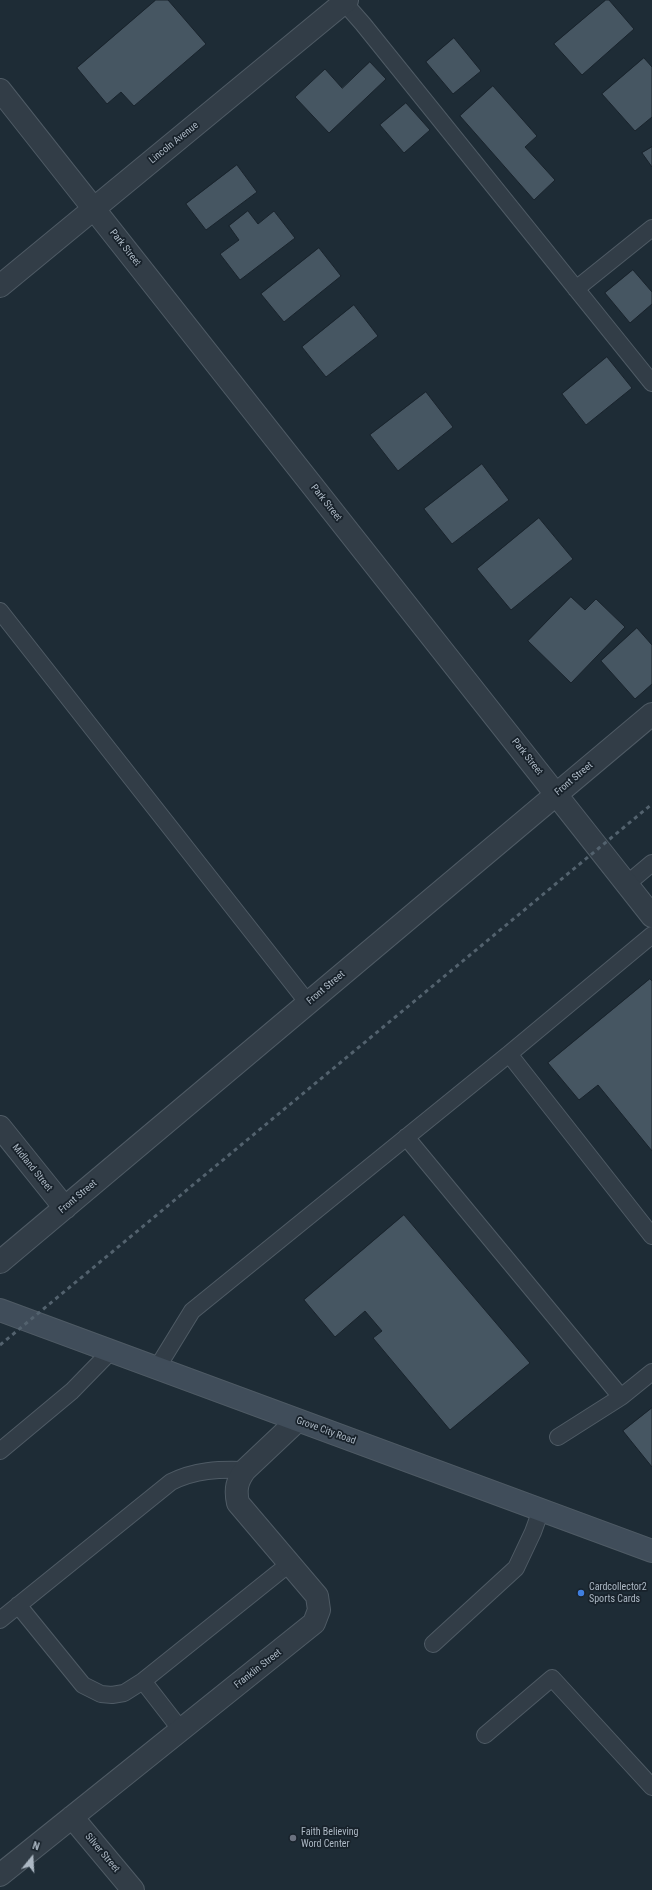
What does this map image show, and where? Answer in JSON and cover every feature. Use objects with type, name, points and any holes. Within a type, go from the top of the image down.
[{"type":"main road","name":"Grove City Road","points":[[0,1310],[652,1551]]},
{"type":"street","name":"Lincoln Avenue","points":[[0,286],[344,1]]},
{"type":"street","name":"Park Street","points":[[0,90],[652,916]]},
{"type":"street","name":"Front Street","points":[[0,1262],[652,714]]},
{"type":"street","name":"Midland Street","points":[[0,1127],[65,1208]]},
{"type":"street","name":"Franklin Street","points":[[0,1876],[314,1623],[319,1610],[317,1596],[238,1503],[236,1491],[238,1479],[245,1470],[297,1421]]},
{"type":"street","name":"Silver Street","points":[[72,1817],[132,1890]]},
{"type":"lane","points":[[344,1],[652,383]]},
{"type":"lane","points":[[576,288],[652,228]]},
{"type":"lane","points":[[0,611],[308,1003]]},
{"type":"lane","points":[[627,884],[652,863]]},
{"type":"lane","points":[[158,1368],[192,1311],[509,1054],[652,935]]},
{"type":"lane","points":[[509,1054],[652,1236]]},
{"type":"lane","points":[[406,1137],[620,1397]]},
{"type":"lane","points":[[0,1451],[72,1391],[110,1351]]},
{"type":"lane","points":[[558,1437],[620,1397],[652,1372]]},
{"type":"lane","points":[[0,1620],[171,1482],[186,1474],[206,1471],[245,1470]]},
{"type":"lane","points":[[433,1644],[516,1568],[533,1532],[541,1510]]},
{"type":"lane","points":[[18,1605],[83,1685],[101,1694],[112,1695],[124,1693],[143,1681],[289,1564]]},
{"type":"lane","points":[[485,1735],[552,1678],[652,1787]]},
{"type":"lane","points":[[143,1681],[181,1730]]},
{"type":"building","points":[[156,0],[168,0],[206,44],[134,106],[121,92],[107,104],[77,68]]},
{"type":"building","points":[[606,0],[609,0],[634,29],[582,75],[554,44]]},
{"type":"building","points":[[454,38],[481,71],[453,94],[426,62]]},
{"type":"building","points":[[644,58],[652,67],[652,117],[635,131],[602,94]]},
{"type":"building","points":[[370,62],[386,79],[329,133],[295,97],[325,69],[342,88]]},
{"type":"building","points":[[493,86],[537,136],[525,147],[555,180],[534,200],[460,116]]},
{"type":"building","points":[[406,103],[430,130],[404,153],[380,125]]},
{"type":"building","points":[[652,147],[652,167],[642,153]]},
{"type":"building","points":[[237,165],[257,192],[206,230],[186,204]]},
{"type":"building","points":[[248,211],[258,224],[274,211],[295,238],[240,280],[220,254],[239,240],[229,226]]},
{"type":"building","points":[[319,248],[341,276],[284,322],[261,294]]},
{"type":"building","points":[[633,270],[652,292],[652,304],[630,323],[605,293]]},
{"type":"building","points":[[354,305],[378,336],[326,377],[302,347]]},
{"type":"building","points":[[607,357],[632,388],[586,425],[562,394]]},
{"type":"building","points":[[426,392],[453,427],[398,471],[370,435]]},
{"type":"building","points":[[482,464],[509,500],[452,544],[424,509]]},
{"type":"building","points":[[539,518],[573,559],[511,610],[477,569]]},
{"type":"building","points":[[571,597],[585,610],[596,599],[625,627],[571,683],[528,641]]},
{"type":"building","points":[[637,628],[652,645],[652,684],[635,699],[601,661]]},
{"type":"building","points":[[650,979],[652,981],[652,1151],[598,1085],[579,1100],[548,1063]]},
{"type":"building","points":[[404,1215],[530,1363],[450,1430],[373,1338],[382,1331],[365,1311],[335,1337],[304,1300]]},
{"type":"building","points":[[652,1408],[652,1467],[623,1431]]},
{"type":"railway","points":[[0,1345],[652,804]]},
{"type":"place","name":"Cardcollector2 Sports Cards","points":[[581,1593]]},
{"type":"place","name":"Faith Believing Word Center","points":[[293,1838]]}]
